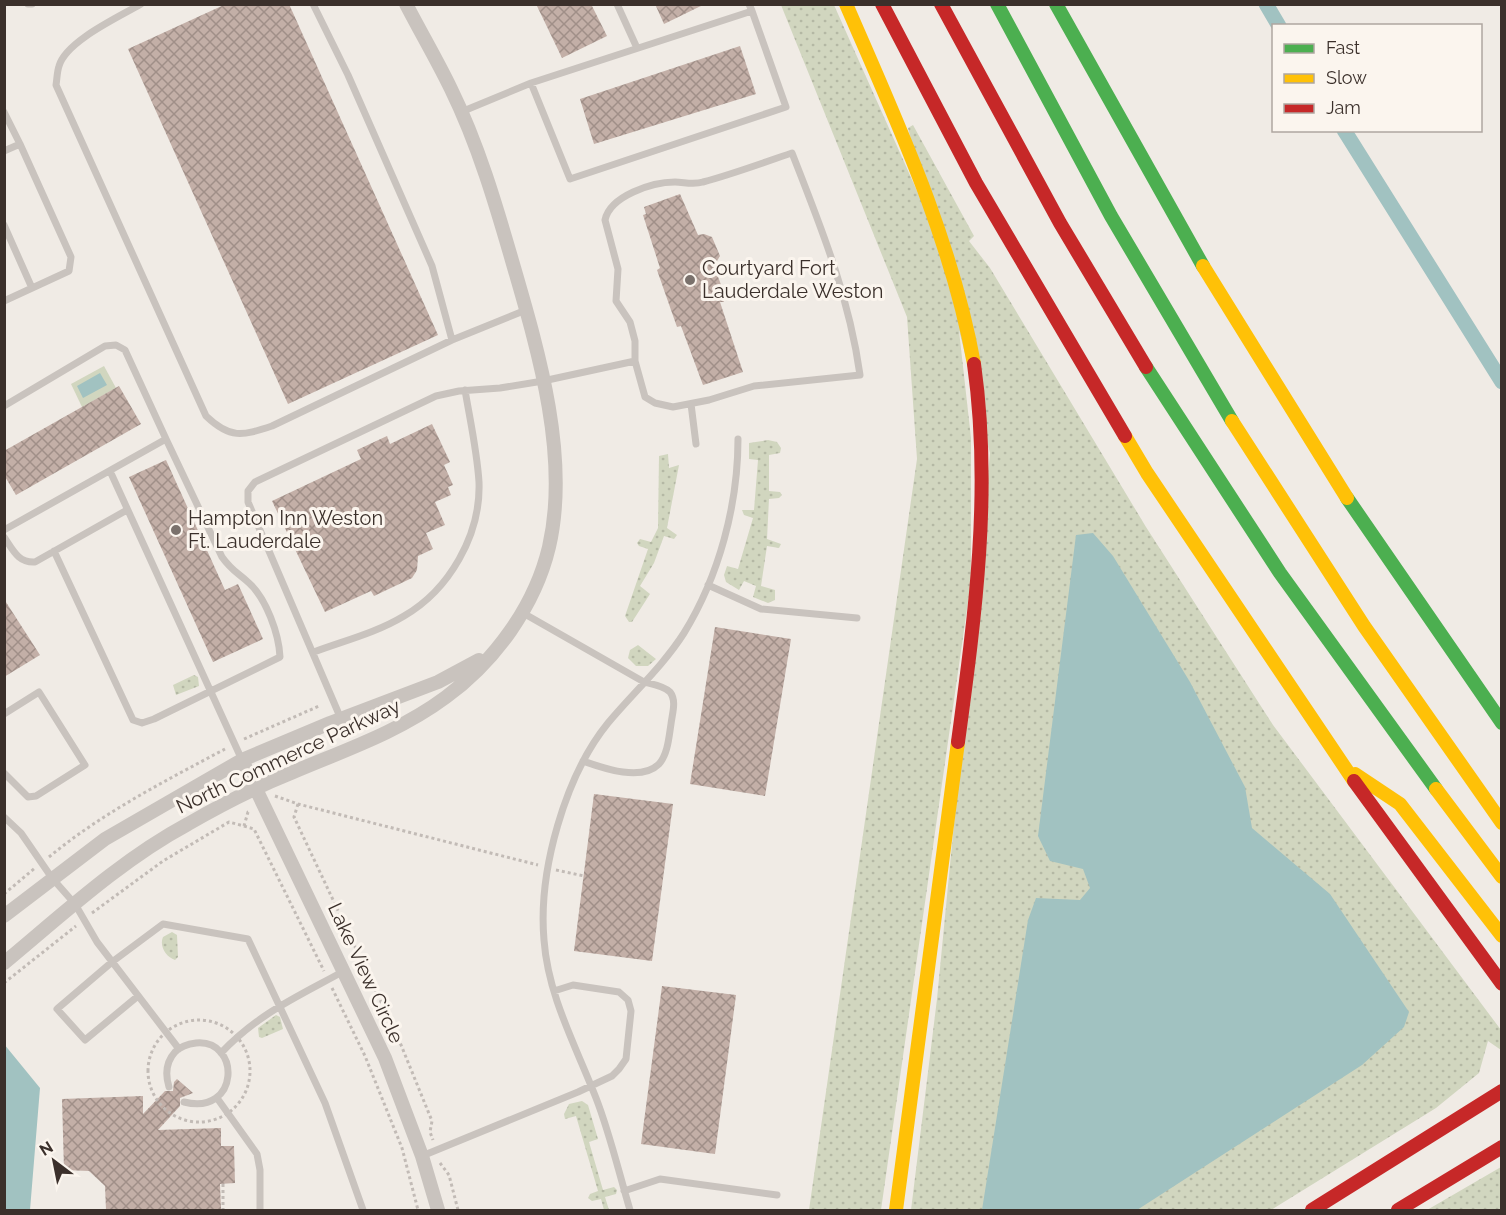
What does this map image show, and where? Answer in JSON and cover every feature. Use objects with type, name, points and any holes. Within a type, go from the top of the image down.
[{"type":"highway","points":[[846,4],[944,240],[962,303],[975,364],[982,440],[984,523],[975,612],[896,1210]]},
{"type":"highway","points":[[882,4],[976,183],[1146,473],[1343,766],[1502,984]]},
{"type":"highway","points":[[941,4],[1052,208],[1198,449],[1335,652],[1502,877]]},
{"type":"highway","points":[[997,4],[1061,129],[1234,423],[1316,552],[1502,823]]},
{"type":"highway","points":[[1056,4],[1159,193],[1245,339],[1378,546],[1502,723]]},
{"type":"highway","points":[[1343,766],[1400,804],[1502,936]]},
{"type":"highway","points":[[1312,1210],[1498,1093]]},
{"type":"highway","points":[[1398,1210],[1502,1147]]},
{"type":"street","name":"North Commerce Parkway","points":[[4,963],[117,870],[185,825],[256,789],[372,740],[423,713],[449,695],[498,647],[523,613],[539,581],[555,515],[554,450],[543,381],[501,220],[452,90],[406,4]]},
{"type":"street","name":"North Commerce Parkway","points":[[4,916],[105,839],[242,760],[342,718],[438,682],[472,665],[498,647]]},
{"type":"street","name":"Lake View Circle","points":[[242,760],[385,1058],[422,1156],[438,1210]]},
{"type":"lane","points":[[141,4],[83,39],[67,53],[59,66],[56,85],[206,416],[218,428],[232,435],[251,433],[272,426],[452,340],[526,310]]},
{"type":"lane","points":[[313,4],[348,75],[432,266],[452,340]]},
{"type":"lane","points":[[617,4],[637,48]]},
{"type":"lane","points":[[461,112],[531,83],[750,8],[786,107],[570,178],[531,83]]},
{"type":"lane","points":[[4,112],[71,257],[69,271],[4,301]]},
{"type":"lane","points":[[4,151],[20,144]]},
{"type":"lane","points":[[792,153],[837,267],[855,336],[861,375],[754,386],[673,407],[655,404],[645,398],[635,361],[635,341],[630,322],[616,301],[620,280],[605,220],[607,210],[616,201],[654,186],[674,182],[699,183],[792,153]]},
{"type":"lane","points":[[4,225],[32,288]]},
{"type":"lane","points":[[4,406],[105,346],[116,345],[125,350],[222,557],[232,572],[251,584],[263,604],[279,644],[280,657],[154,719],[142,723],[133,720],[54,551]]},
{"type":"lane","points":[[342,718],[248,502],[248,491],[255,482],[436,396],[465,390],[500,388],[543,381],[635,361]]},
{"type":"lane","points":[[314,652],[404,616],[428,599],[450,575],[464,549],[475,518],[479,484],[465,390]]},
{"type":"lane","points":[[691,404],[696,444]]},
{"type":"lane","points":[[4,530],[166,439]]},
{"type":"lane","points":[[630,1210],[591,1085],[554,991],[544,940],[543,913],[549,868],[562,805],[583,761],[607,725],[684,633],[708,585],[720,552],[730,512],[738,471],[738,439]]},
{"type":"lane","points":[[110,471],[242,760]]},
{"type":"lane","points":[[4,537],[18,558],[26,562],[35,562],[127,510]]},
{"type":"lane","points":[[708,585],[761,609],[857,618]]},
{"type":"lane","points":[[523,613],[644,682],[669,692],[674,702],[667,749],[660,764],[648,771],[637,773],[583,761]]},
{"type":"lane","points":[[4,714],[39,692],[85,765],[36,796],[28,798],[4,772]]},
{"type":"lane","points":[[4,817],[21,833],[52,878],[75,904],[112,962],[179,1048]]},
{"type":"lane","points":[[138,996],[85,1040],[57,1010],[112,962],[163,924],[248,939],[325,1103],[363,1210]]},
{"type":"lane","points":[[221,1053],[261,1017],[344,971]]},
{"type":"lane","points":[[422,1156],[612,1076],[626,1059],[631,1011],[628,1000],[619,992],[573,986],[554,991]]},
{"type":"lane","points":[[169,1087],[166,1069],[179,1048],[201,1042],[221,1053],[228,1064],[229,1077],[225,1089],[217,1098],[206,1104],[184,1102]]},
{"type":"lane","points":[[217,1098],[257,1154],[260,1170],[260,1210]]},
{"type":"lane","points":[[624,1191],[660,1179],[777,1195]]},
{"type":"path","points":[[256,789],[298,804],[584,876]]},
{"type":"path","points":[[244,826],[248,812],[278,797]]},
{"type":"path","points":[[298,804],[294,817],[399,1040],[432,1121],[432,1138]]},
{"type":"path","points":[[4,983],[163,861],[229,822],[255,829],[365,1056],[402,1148],[418,1210]]},
{"type":"path","points":[[201,1021],[220,1025],[237,1037],[247,1054],[250,1074],[245,1094],[228,1113],[214,1120],[195,1122],[177,1117],[161,1106],[151,1089],[148,1070],[152,1051],[167,1033],[180,1024],[201,1021]]},
{"type":"path","points":[[440,1162],[449,1175],[458,1210]]},
{"type":"path","points":[[223,1184],[224,1210]]},
{"type":"green space","points":[[781,5],[834,5],[934,229],[956,304],[971,438],[971,581],[881,1210],[809,1210],[917,459],[907,317]]},
{"type":"green space","points":[[913,125],[974,236],[969,241],[990,268],[1146,527],[1273,725],[1501,1030],[1501,1050],[1488,1041],[1479,1073],[1436,1108],[1271,1210],[911,1210],[937,999],[990,453],[908,128]]},
{"type":"green space","points":[[104,366],[116,388],[82,407],[71,384]]},
{"type":"green space","points":[[768,440],[777,442],[781,448],[780,453],[769,455],[769,491],[780,492],[782,495],[779,498],[769,499],[767,539],[781,544],[779,548],[767,546],[761,586],[775,590],[775,600],[768,603],[753,597],[756,586],[744,581],[739,590],[726,582],[724,575],[727,566],[738,569],[753,518],[744,515],[742,510],[754,510],[758,460],[749,459],[749,443]]},
{"type":"green space","points":[[668,454],[669,468],[679,465],[667,528],[677,535],[674,539],[664,536],[654,563],[640,586],[650,594],[632,622],[629,622],[625,616],[648,549],[637,543],[640,539],[651,542],[658,528],[659,456]]},
{"type":"green space","points":[[638,645],[656,659],[648,666],[636,666],[628,658],[630,650]]},
{"type":"green space","points":[[194,675],[198,677],[199,686],[176,695],[173,685]]},
{"type":"green space","points":[[172,932],[177,935],[178,957],[175,960],[166,954],[162,944],[163,937]]},
{"type":"green space","points":[[276,1015],[280,1017],[283,1029],[262,1038],[259,1037],[258,1028]]},
{"type":"green space","points":[[582,1101],[588,1105],[598,1139],[589,1142],[603,1190],[614,1187],[617,1190],[616,1194],[605,1197],[609,1210],[604,1210],[601,1199],[592,1201],[588,1198],[590,1194],[598,1191],[576,1116],[565,1119],[564,1114],[569,1104]]},
{"type":"green space","points":[[1501,1167],[1501,1210],[1427,1210]]},
{"type":"water","points":[[100,373],[107,385],[83,398],[77,386]]},
{"type":"water","points":[[1093,533],[1113,556],[1190,682],[1245,787],[1252,828],[1330,894],[1409,1012],[1404,1027],[1362,1065],[1137,1210],[982,1210],[1028,920],[1036,898],[1080,900],[1090,888],[1083,869],[1050,861],[1038,836],[1076,535]]},
{"type":"water","points":[[4,1044],[40,1088],[30,1210],[5,1210]]},
{"type":"building","points":[[226,4],[289,4],[438,335],[288,404],[128,49]]},
{"type":"building","points":[[536,4],[591,4],[607,36],[562,58]]},
{"type":"building","points":[[655,4],[705,4],[664,24]]},
{"type":"building","points":[[740,46],[756,94],[594,144],[580,99]]},
{"type":"building","name":"Courtyard Fort Lauderdale Weston","points":[[680,194],[698,235],[704,234],[712,237],[720,256],[714,266],[723,290],[720,292],[724,302],[720,302],[743,372],[703,385],[681,326],[677,327],[657,270],[660,268],[643,215],[646,214],[644,207]]},
{"type":"building","points":[[119,386],[141,424],[16,495],[4,475],[4,451]]},
{"type":"building","points":[[432,424],[450,462],[444,465],[453,485],[448,487],[451,495],[435,502],[445,525],[426,533],[433,549],[418,556],[417,570],[412,578],[374,596],[371,591],[325,612],[272,501],[361,459],[357,450],[387,436],[390,444]]},
{"type":"building","name":"Hampton Inn Weston Ft. Lauderdale","points":[[166,460],[225,590],[238,584],[263,639],[213,662],[129,477]]},
{"type":"building","points":[[4,599],[40,655],[4,677]]},
{"type":"building","points":[[715,627],[791,639],[765,796],[690,784]]},
{"type":"building","points":[[594,794],[673,804],[652,961],[574,951]]},
{"type":"building","points":[[662,986],[736,995],[715,1154],[641,1144]]},
{"type":"building","points":[[177,1079],[193,1093],[180,1098],[180,1106],[158,1130],[221,1128],[221,1146],[234,1146],[235,1183],[220,1184],[221,1209],[106,1210],[105,1186],[89,1171],[64,1170],[62,1099],[143,1096],[143,1114],[165,1091],[173,1091],[174,1082]]},
{"type":"waterway","points":[[1266,4],[1278,24]]},
{"type":"waterway","points":[[1345,132],[1502,382]]},
{"type":"traffic: fast","points":[[997,4],[1111,216],[1232,421]]},
{"type":"traffic: fast","points":[[1056,4],[1203,266]]},
{"type":"traffic: fast","points":[[1146,367],[1280,573],[1436,789]]},
{"type":"traffic: fast","points":[[1347,498],[1502,723]]},
{"type":"traffic: slow","points":[[846,4],[903,136],[937,225],[964,317],[974,364]]},
{"type":"traffic: slow","points":[[1203,266],[1347,498]]},
{"type":"traffic: slow","points":[[1232,421],[1364,626],[1502,823]]},
{"type":"traffic: slow","points":[[1125,436],[1147,473],[1354,781]]},
{"type":"traffic: slow","points":[[896,1210],[958,742]]},
{"type":"traffic: slow","points":[[1355,774],[1400,804],[1502,936]]},
{"type":"traffic: slow","points":[[1436,789],[1502,877]]},
{"type":"traffic: jam","points":[[882,4],[976,183],[1125,436]]},
{"type":"traffic: jam","points":[[941,4],[1060,223],[1146,367]]},
{"type":"traffic: jam","points":[[958,742],[975,601],[981,506],[979,412],[974,364]]},
{"type":"traffic: jam","points":[[1354,781],[1502,984]]},
{"type":"traffic: jam","points":[[1312,1210],[1502,1091]]},
{"type":"traffic: jam","points":[[1398,1210],[1502,1147]]},
{"type":"place","name":"Courtyard Fort Lauderdale Weston","points":[[690,280]]},
{"type":"place","name":"Hampton Inn Weston Ft. Lauderdale","points":[[176,530]]}]
